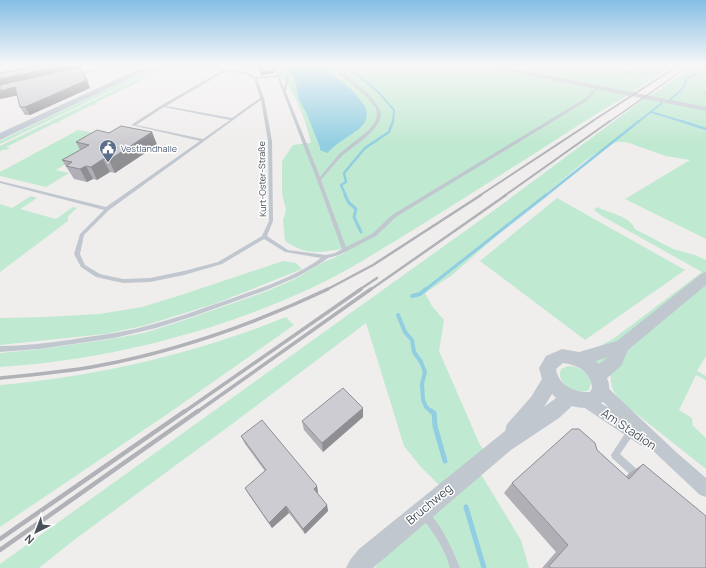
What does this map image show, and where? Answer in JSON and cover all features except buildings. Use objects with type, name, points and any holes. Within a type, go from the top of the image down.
[{"type":"main road","points":[[0,137],[97,92]]},
{"type":"street","points":[[620,92],[706,109]]},
{"type":"street","name":"Bruchweg","points":[[504,442],[538,403],[550,381],[548,367],[551,362],[562,356],[579,359],[622,346],[706,277]]},
{"type":"street","name":"Bruchweg","points":[[595,389],[615,361],[622,346]]},
{"type":"street","points":[[550,381],[561,393],[578,400],[595,389],[590,366],[579,359]]},
{"type":"street","name":"Am Stadion","points":[[595,389],[633,427],[706,489]]},
{"type":"street","name":"Bruchweg","points":[[358,568],[367,557],[421,510],[504,442],[553,412],[569,397]]},
{"type":"lane","points":[[188,92],[133,125],[203,140]]},
{"type":"lane","name":"Kurt-Oster-Straße","points":[[260,92],[270,141],[271,221],[264,237]]},
{"type":"lane","points":[[319,180],[344,152],[372,128],[378,118],[378,107],[362,92]]},
{"type":"lane","points":[[0,349],[70,342],[144,330],[176,320],[296,276],[326,257],[345,250],[374,235],[400,212],[587,100],[594,92]]},
{"type":"lane","points":[[285,93],[345,250]]},
{"type":"lane","points":[[262,98],[107,209],[82,234],[78,254],[83,266],[98,276],[117,279],[150,280],[220,263],[264,237],[287,251],[326,257]]},
{"type":"lane","points":[[163,106],[232,119]]},
{"type":"lane","points":[[0,182],[107,209]]},
{"type":"lane","points":[[633,427],[615,455],[644,480]]},
{"type":"lane","points":[[421,510],[434,526],[452,557],[455,568]]},
{"type":"green space","points":[[102,92],[109,92],[0,144],[0,141]]},
{"type":"green space","points":[[112,92],[119,92],[95,103],[98,104],[92,105],[58,122],[61,123],[55,123],[6,147],[10,149],[0,151],[0,146]]},
{"type":"green space","points":[[292,92],[634,92],[362,261],[322,283],[279,302],[234,320],[140,346],[92,356],[45,363],[0,367],[0,353],[105,340],[144,333],[179,322],[265,292],[295,279],[324,262],[345,253],[341,249],[318,252],[305,251],[292,246],[285,241],[283,220],[286,210],[282,193],[282,161],[293,145],[311,143],[303,116]]},
{"type":"green space","points":[[656,92],[706,92],[706,239],[625,199],[690,160],[666,156],[626,142],[616,142],[586,160],[451,276],[425,293],[432,306],[444,320],[439,351],[480,445],[494,463],[479,471],[521,540],[529,568],[375,568],[387,553],[448,494],[420,466],[404,446],[366,323],[74,540],[39,568],[0,568],[0,564],[493,211],[648,96]]},
{"type":"green space","points":[[78,130],[117,137],[102,142],[56,170],[69,173],[46,187],[0,176],[0,172]]},
{"type":"green space","points":[[31,196],[37,198],[20,209],[56,219],[73,207],[77,208],[68,216],[68,221],[0,272],[0,204],[12,208]]},
{"type":"green space","points":[[557,198],[685,270],[585,340],[480,261]]},
{"type":"green space","points":[[597,207],[619,215],[629,221],[635,229],[673,249],[695,255],[706,260],[706,356],[697,371],[706,376],[706,380],[696,375],[679,410],[692,418],[693,426],[706,438],[706,469],[624,404],[614,392],[611,385],[611,377],[584,352],[596,348],[613,339],[702,272],[602,216],[594,210]]},
{"type":"green space","points":[[283,261],[296,263],[302,269],[217,303],[143,326],[105,334],[0,345],[0,318],[99,314],[142,307]]},
{"type":"green space","points":[[286,317],[294,325],[166,415],[0,527],[0,385],[74,376],[146,362],[216,342]]},
{"type":"green space","points":[[568,366],[576,367],[588,375],[591,382],[589,390],[573,390],[564,384],[560,374],[561,369]]},
{"type":"water","points":[[297,92],[353,92],[365,106],[367,114],[365,122],[359,129],[327,153],[320,150],[306,112],[298,98]]},
{"type":"waterway","points":[[378,92],[394,110],[393,122]]},
{"type":"waterway","points":[[670,100],[679,92]]},
{"type":"waterway","points":[[638,122],[662,103]]},
{"type":"waterway","points":[[651,112],[684,122]]},
{"type":"waterway","points":[[346,196],[341,185],[346,182],[344,173],[365,148],[389,132],[393,121]]},
{"type":"waterway","points":[[545,196],[639,121]]},
{"type":"waterway","points":[[681,121],[706,129]]},
{"type":"waterway","points":[[345,195],[349,203],[356,209],[354,217],[361,232]]},
{"type":"waterway","points":[[425,290],[546,195]]},
{"type":"waterway","points":[[412,296],[420,294],[426,289]]},
{"type":"waterway","points":[[398,315],[405,332],[412,340],[414,352],[421,362],[425,372],[422,384],[423,400],[426,407],[432,412]]},
{"type":"waterway","points":[[431,411],[434,413],[435,426],[445,461]]},
{"type":"waterway","points":[[466,507],[484,568]]},
{"type":"railway","points":[[591,122],[638,92]]},
{"type":"railway","points":[[609,122],[652,92]]},
{"type":"railway","points":[[479,196],[593,121]]},
{"type":"railway","points":[[504,196],[610,121]]},
{"type":"railway","points":[[327,289],[373,265],[481,195]]},
{"type":"railway","points":[[370,290],[506,195]]},
{"type":"railway","points":[[359,290],[377,278]]},
{"type":"railway","points":[[0,378],[85,368],[156,353],[243,325],[327,289]]},
{"type":"railway","points":[[184,412],[361,289]]},
{"type":"railway","points":[[197,412],[371,289]]},
{"type":"railway","points":[[0,539],[185,411]]},
{"type":"railway","points":[[0,550],[198,411]]},
{"type":"place","name":"Vestlandhalle","points":[[108,163]]}]
